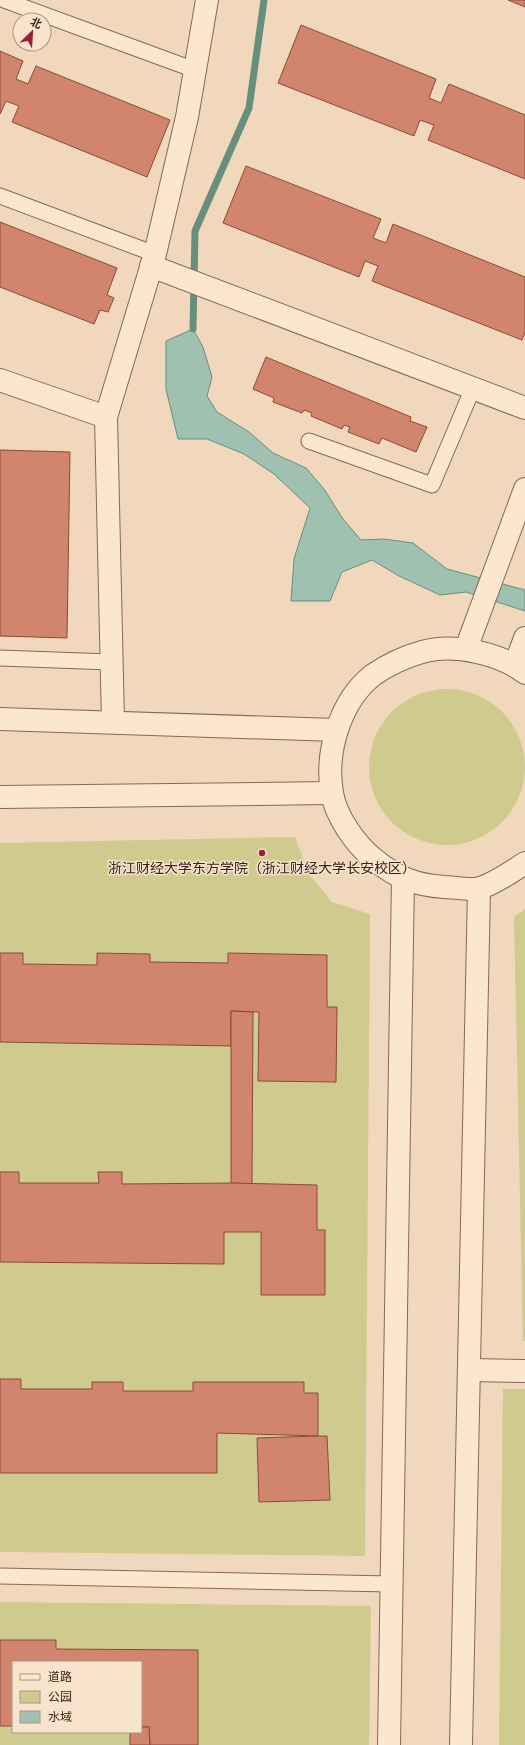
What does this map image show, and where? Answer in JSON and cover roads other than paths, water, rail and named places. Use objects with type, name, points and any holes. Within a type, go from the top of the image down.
[{"type":"street","points":[[113,722],[106,417],[153,260],[188,117],[207,0]]},
{"type":"street","points":[[153,260],[178,276],[525,408]]},
{"type":"street","points":[[0,380],[106,417]]},
{"type":"street","points":[[466,648],[525,489]]},
{"type":"street","points":[[525,638],[520,669],[466,648],[432,649],[400,658],[372,676],[350,700],[336,730],[330,758],[332,793],[342,820],[362,850],[391,873],[425,886],[479,889],[525,864]]},
{"type":"street","points":[[0,719],[336,730]]},
{"type":"street","points":[[0,797],[332,793]]},
{"type":"street","points":[[389,1745],[403,878]]},
{"type":"street","points":[[461,1745],[479,889]]},
{"type":"street","points":[[468,1370],[525,1371]]},
{"type":"lane","points":[[4,0],[195,70]]},
{"type":"lane","points":[[0,196],[153,260]]},
{"type":"lane","points":[[309,441],[432,486],[473,388]]},
{"type":"lane","points":[[0,658],[111,662]]},
{"type":"lane","points":[[0,1576],[391,1584]]},
{"type":"water","points":[[193,329],[203,347],[212,377],[207,396],[217,412],[249,432],[273,453],[306,468],[324,489],[343,519],[361,540],[384,539],[413,543],[447,569],[525,590],[525,611],[466,592],[440,595],[399,576],[372,560],[342,572],[330,601],[291,601],[294,559],[310,508],[274,474],[244,454],[207,439],[178,439],[166,389],[166,341]]},
{"type":"waterway","points":[[193,329],[195,231],[249,108],[264,0]]},
{"type":"place","name":"浙江财经大学东方学院（浙江财经大学长安校区）","points":[[262,853]]}]
